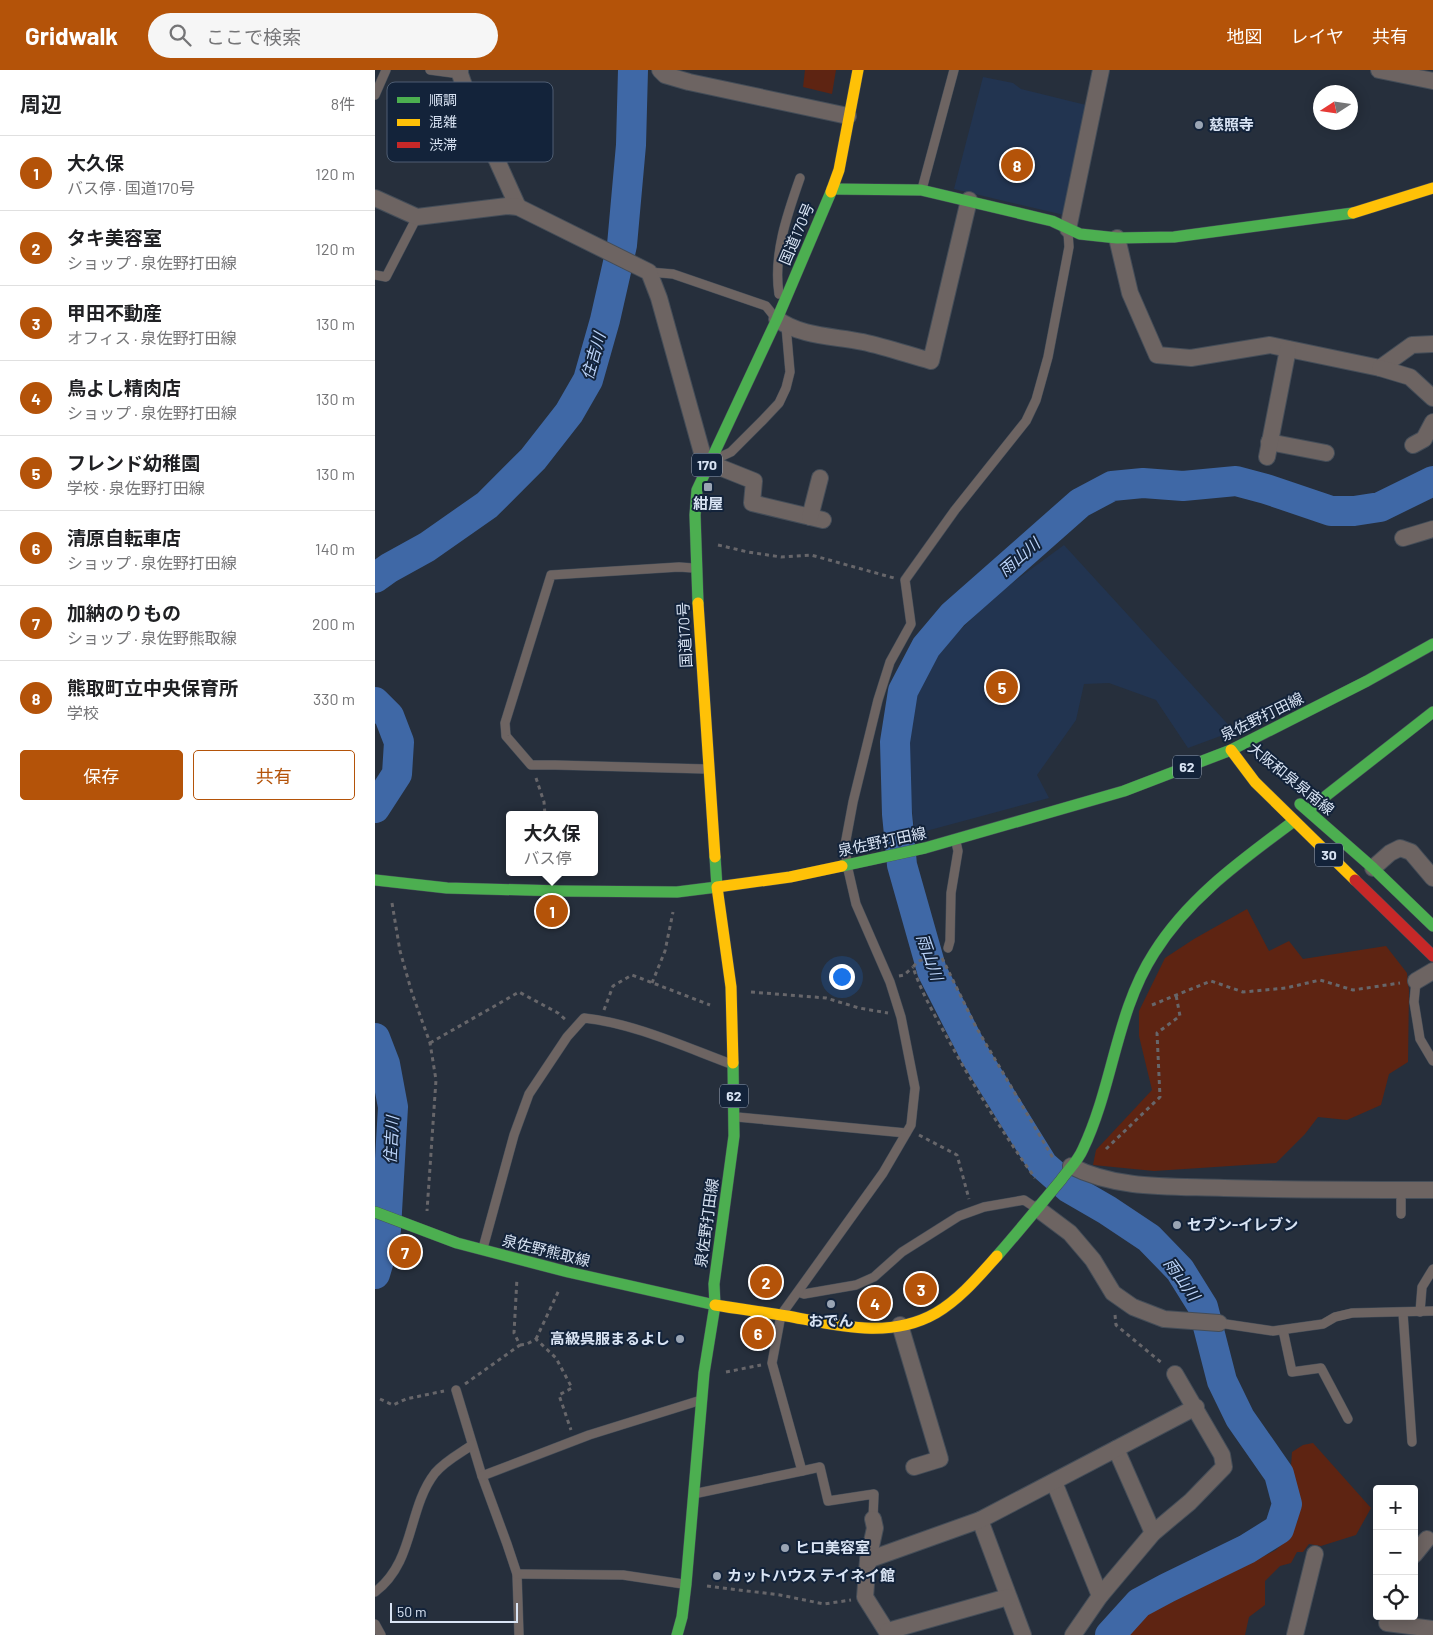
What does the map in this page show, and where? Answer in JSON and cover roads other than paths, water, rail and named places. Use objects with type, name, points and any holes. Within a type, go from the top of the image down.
[{"type":"main road","name":"国道170号","points":[[717,887],[697,568],[695,515],[697,490],[707,465],[781,318],[832,190],[839,170],[858,70]]},
{"type":"main road","points":[[832,190],[921,190],[1052,221],[1080,234],[1117,238],[1174,237],[1332,217],[1361,212],[1433,188]]},
{"type":"main road","name":"泉佐野打田線","points":[[677,1635],[682,1617],[686,1584],[704,1373],[715,1305],[714,1284],[734,1136],[731,993],[717,887],[790,877],[925,848],[1124,791],[1231,750],[1367,681],[1433,644]]},
{"type":"main road","points":[[1307,810],[1433,712]]},
{"type":"main road","name":"大阪和泉泉南線","points":[[1231,750],[1263,774]]},
{"type":"main road","name":"大阪和泉泉南線","points":[[1231,750],[1255,782],[1433,956]]},
{"type":"main road","name":"大阪和泉泉南線","points":[[1292,798],[1373,868],[1433,926]]},
{"type":"main road","points":[[715,1305],[869,1329],[913,1322],[939,1311],[967,1288],[1005,1248],[1083,1151],[1101,1105],[1131,1000],[1152,954],[1174,922],[1224,874],[1294,821]]},
{"type":"main road","points":[[375,880],[447,888],[677,892],[717,887]]},
{"type":"main road","name":"泉佐野熊取線","points":[[375,1212],[426,1231],[518,1260],[715,1305]]},
{"type":"street","points":[[660,70],[665,75],[689,82],[849,116]]},
{"type":"street","points":[[1068,229],[1101,70]]},
{"type":"street","points":[[1379,70],[1433,81]]},
{"type":"street","points":[[497,162],[517,207]]},
{"type":"street","points":[[375,198],[417,217],[507,206],[517,207],[649,272],[659,298],[707,465],[754,481],[752,503],[817,518],[820,478]]},
{"type":"street","points":[[781,318],[825,337],[863,342],[931,361],[969,200]]},
{"type":"street","points":[[1117,238],[1130,293],[1157,355],[1191,358],[1270,345],[1380,368],[1410,377],[1433,398]]},
{"type":"street","points":[[1380,368],[1412,345],[1433,344]]},
{"type":"street","points":[[1288,349],[1268,450],[1326,453]]},
{"type":"street","points":[[1413,444],[1424,440],[1433,422]]},
{"type":"street","points":[[1403,538],[1433,528]]},
{"type":"street","points":[[1373,868],[1390,853],[1400,848],[1411,852],[1433,878]]},
{"type":"street","points":[[1415,981],[1433,971]]},
{"type":"street","points":[[1068,1170],[1110,1181],[1156,1186],[1298,1190],[1433,1190]]},
{"type":"street","points":[[1045,1200],[1093,1260],[1113,1293],[1133,1307],[1163,1319],[1219,1323]]},
{"type":"street","points":[[901,1325],[940,1459],[914,1466]]},
{"type":"street","points":[[1073,1635],[1099,1596],[1153,1534],[1190,1502],[1224,1467],[1222,1455],[1196,1407],[1175,1374]]},
{"type":"street","points":[[868,1560],[979,1520],[1196,1407]]},
{"type":"street","points":[[1116,1449],[1153,1534]]},
{"type":"street","points":[[1054,1482],[1099,1596]]},
{"type":"street","points":[[873,1520],[875,1528],[868,1560],[865,1597],[889,1633],[1008,1597]]},
{"type":"street","points":[[979,1520],[1023,1635]]},
{"type":"street","points":[[1418,1551],[1427,1539]]},
{"type":"street","points":[[1295,1635],[1315,1554]]},
{"type":"street","points":[[1387,1625],[1433,1629]]},
{"type":"lane","points":[[375,95],[386,70]]},
{"type":"lane","points":[[430,70],[460,72]]},
{"type":"lane","points":[[921,190],[954,70]]},
{"type":"lane","points":[[707,465],[731,452],[779,403],[786,388],[790,372],[777,282],[779,252],[787,216],[800,178]]},
{"type":"lane","points":[[375,274],[386,277],[417,217]]},
{"type":"lane","points":[[802,1471],[772,1363],[781,1315],[883,1172],[907,1132],[911,1125],[915,1088],[900,1013],[890,982],[856,904],[847,865],[845,845],[853,802],[878,700],[890,662],[911,624],[905,580],[955,510],[1026,421],[1036,400],[1048,356],[1069,247],[1068,229]]},
{"type":"lane","points":[[649,272],[673,274],[766,306],[781,318]]},
{"type":"lane","points":[[697,568],[679,567],[551,575],[505,723],[506,736],[531,766],[555,765],[709,770]]},
{"type":"lane","points":[[948,948],[950,941],[951,893],[958,851],[955,840]]},
{"type":"lane","points":[[1415,981],[1414,1002],[1420,1039],[1433,1061]]},
{"type":"lane","points":[[483,1250],[514,1135],[529,1094],[584,1018],[600,1020],[652,1035],[733,1065]]},
{"type":"lane","points":[[735,1117],[907,1132]]},
{"type":"lane","points":[[1401,1190],[1401,1214]]},
{"type":"lane","points":[[798,1292],[805,1294],[856,1284],[875,1277],[902,1252],[959,1216],[985,1208],[1024,1200],[1045,1200]]},
{"type":"lane","points":[[1420,1312],[1422,1288],[1433,1269]]},
{"type":"lane","points":[[1219,1323],[1273,1332],[1323,1324],[1352,1313],[1433,1311]]},
{"type":"lane","points":[[1403,1312],[1412,1442]]},
{"type":"lane","points":[[1283,1330],[1291,1372],[1321,1368],[1348,1419]]},
{"type":"lane","points":[[456,1390],[482,1476],[517,1574],[519,1635]]},
{"type":"lane","points":[[482,1476],[574,1440],[702,1400]]},
{"type":"lane","points":[[375,1592],[384,1585],[397,1568],[424,1491],[435,1474],[446,1462],[472,1445]]},
{"type":"lane","points":[[693,1494],[820,1467],[828,1501],[874,1494],[873,1520]]},
{"type":"lane","points":[[517,1574],[623,1574],[686,1584]]},
{"type":"lane","points":[[375,1624],[381,1635]]},
{"type":"waterway","name":"住吉川","points":[[375,578],[427,547],[487,505],[533,459],[569,413],[588,380],[605,320],[622,245],[631,145],[633,70]]},
{"type":"waterway","name":"雨山川","points":[[1110,1635],[1139,1603],[1247,1549],[1279,1529],[1287,1504],[1279,1474],[1240,1418],[1222,1381],[1203,1307],[1180,1270],[1149,1238],[1069,1188],[1043,1165],[975,1055],[932,971],[902,865],[897,814],[895,742],[903,691],[926,647],[953,615],[1080,503],[1112,486],[1143,483],[1183,486],[1236,481],[1331,511],[1354,511],[1380,507],[1433,481]]},
{"type":"waterway","name":"住吉川","points":[[375,702],[389,716],[399,742],[397,774],[375,808]]},
{"type":"waterway","name":"住吉川","points":[[375,1038],[385,1064],[393,1107],[386,1229],[375,1274]]},
{"type":"place","name":"慈照寺","points":[[1199,125]]},
{"type":"place","name":"熊取町立中央保育所","points":[[1017,165]]},
{"type":"place","name":"紺屋","points":[[708,487]]},
{"type":"place","name":"フレンド幼稚園","points":[[1002,687]]},
{"type":"place","name":"大久保","points":[[552,911]]},
{"type":"place","name":"セブン-イレブン","points":[[1177,1225]]},
{"type":"place","name":"加納のりもの","points":[[405,1252]]},
{"type":"place","name":"タキ美容室","points":[[766,1282]]},
{"type":"place","name":"甲田不動産","points":[[921,1289]]},
{"type":"place","name":"鳥よし精肉店","points":[[875,1303]]},
{"type":"place","name":"おでん","points":[[831,1304]]},
{"type":"place","name":"清原自転車店","points":[[758,1333]]},
{"type":"place","name":"高級呉服まるよし","points":[[680,1339]]},
{"type":"place","name":"ヒロ美容室","points":[[785,1548]]},
{"type":"place","name":"カットハウス テイネイ館","points":[[717,1576]]}]
